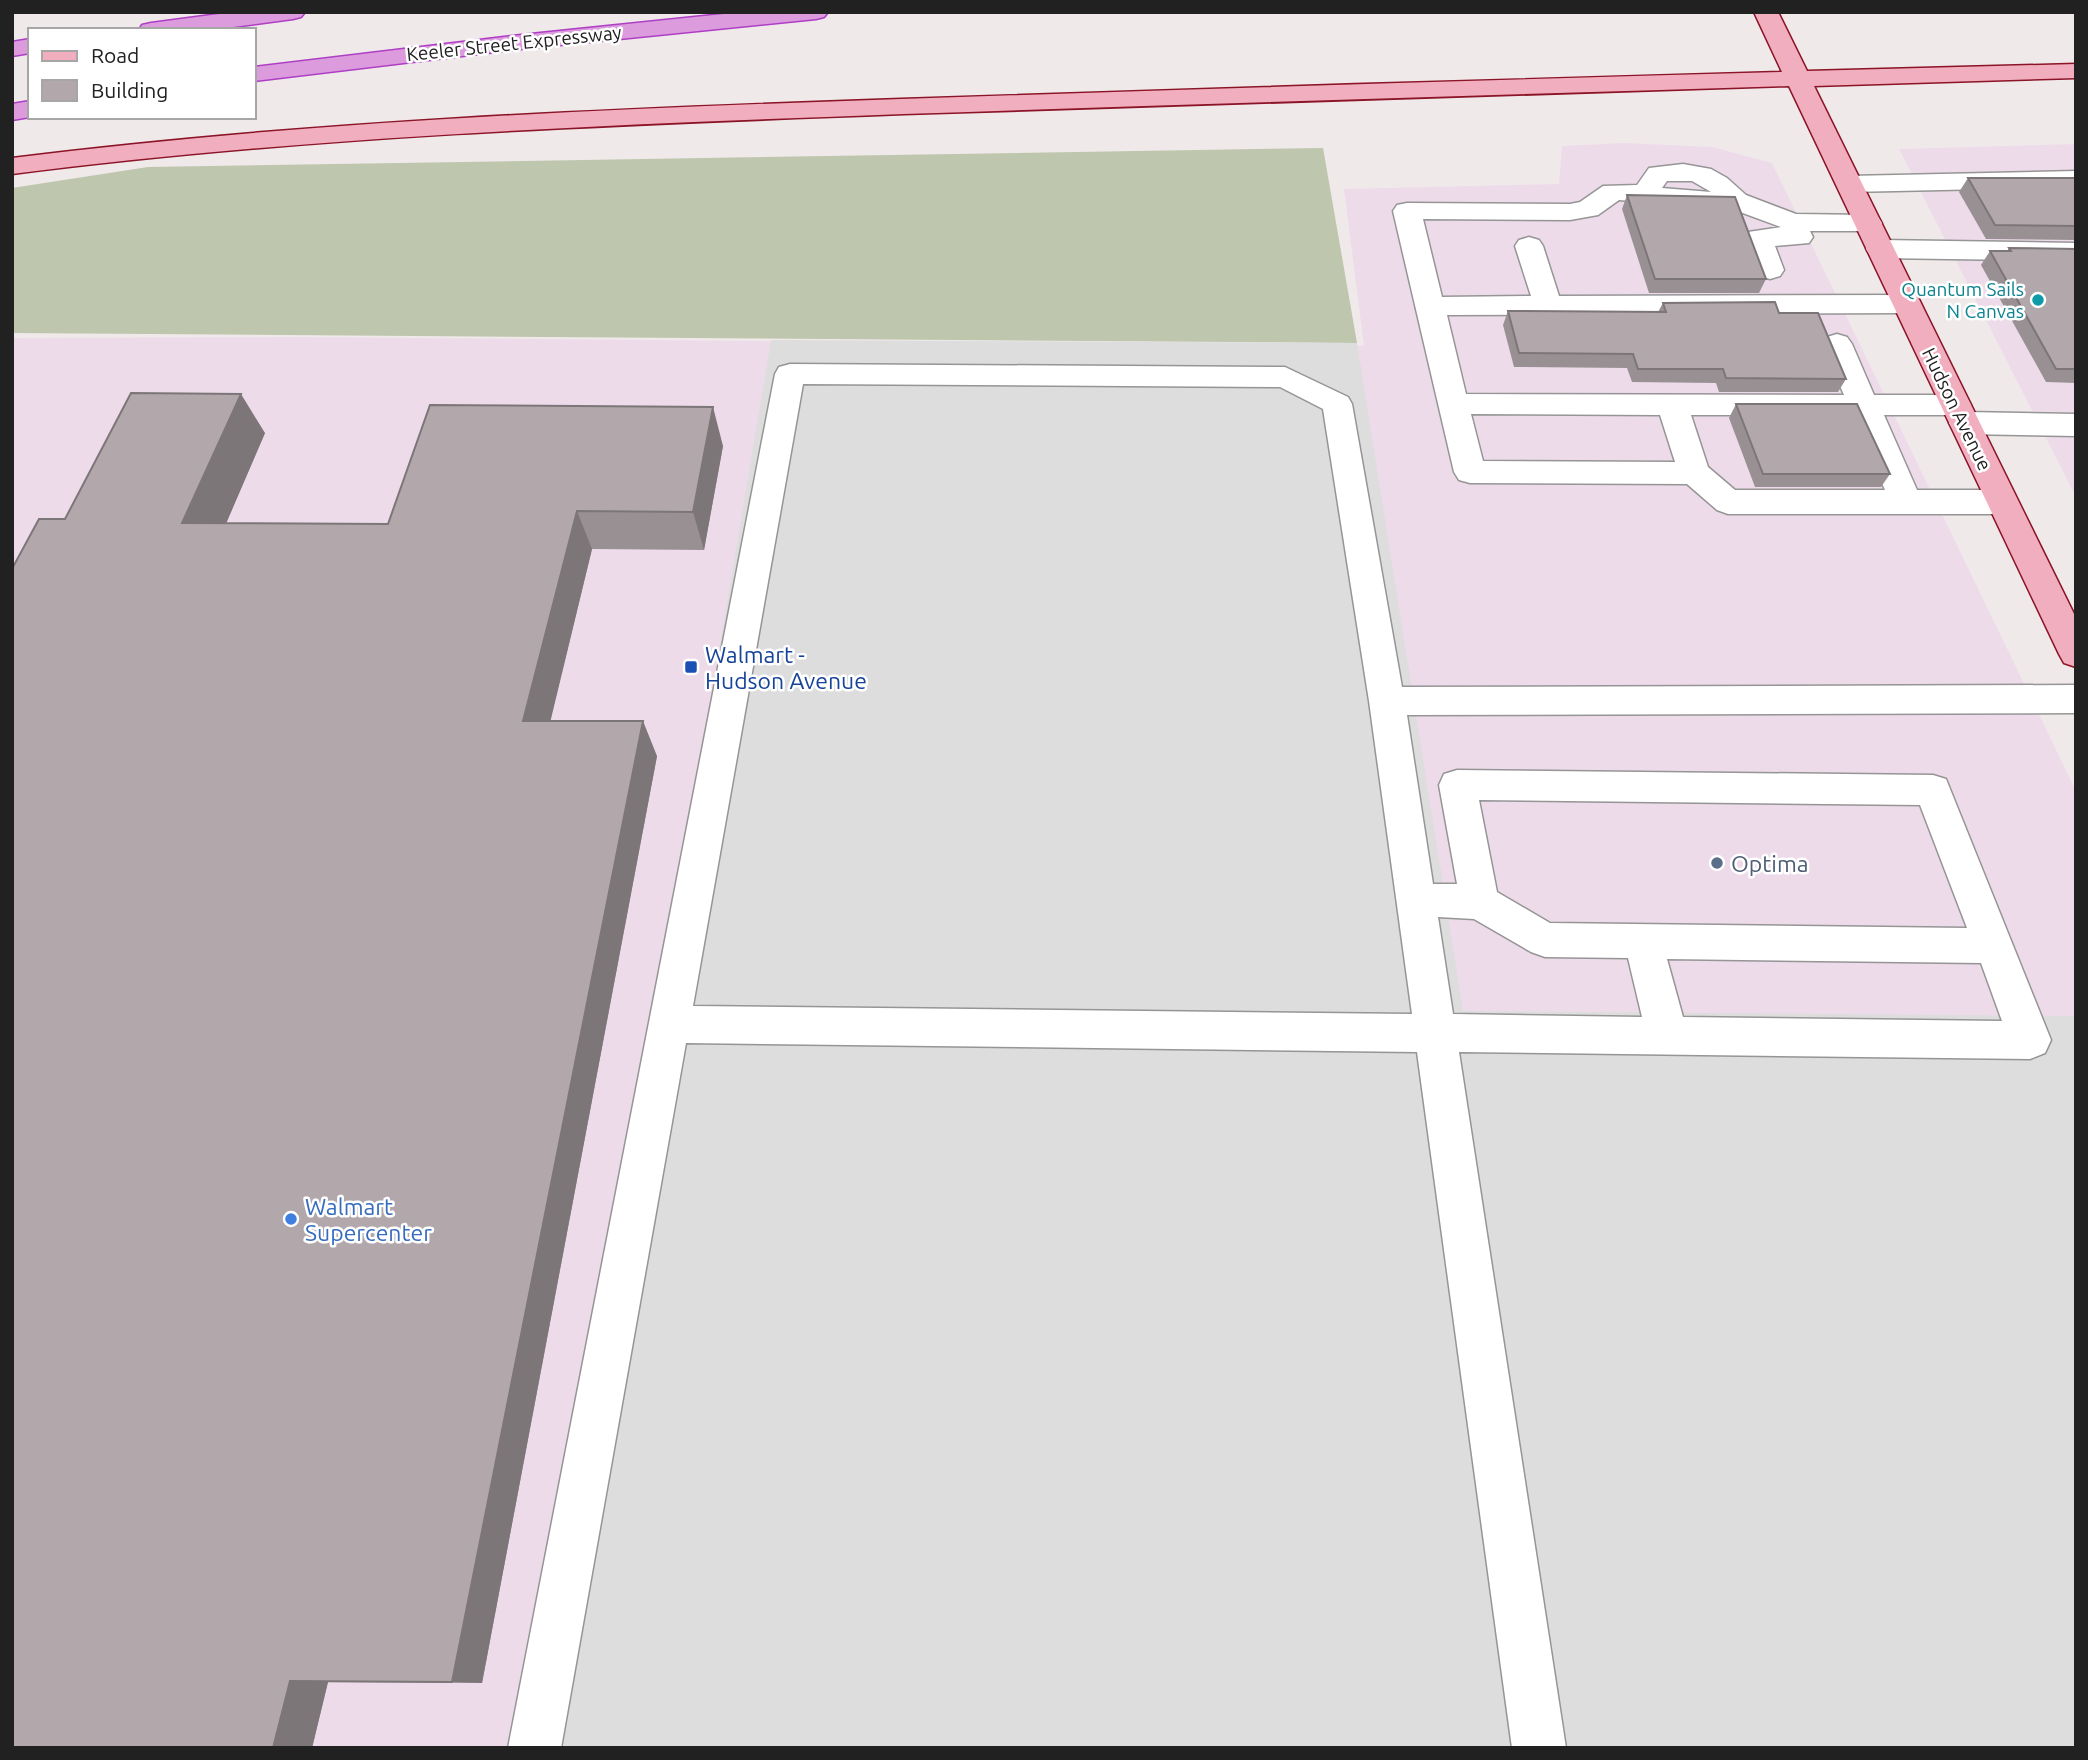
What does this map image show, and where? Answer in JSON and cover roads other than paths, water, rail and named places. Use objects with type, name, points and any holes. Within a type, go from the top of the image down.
[{"type":"highway","points":[[167,28],[293,12]]},
{"type":"highway","name":"Keeler Street Expressway","points":[[256,74],[521,41],[816,12]]},
{"type":"main road","name":"Hudson Avenue","points":[[1766,12],[2076,654]]},
{"type":"main road","points":[[12,166],[247,139],[450,124],[2076,71]]},
{"type":"lane","points":[[1849,184],[2076,179]]},
{"type":"lane","points":[[1694,474],[1470,472],[1407,211],[1570,212],[1588,209],[1613,192],[1645,193],[1684,200],[1736,201],[1793,222],[1874,236],[2076,252]]},
{"type":"lane","points":[[1770,270],[1758,238],[1799,237],[1793,222]]},
{"type":"lane","points":[[1529,246],[1548,306]]},
{"type":"lane","points":[[1430,306],[1907,304]]},
{"type":"lane","points":[[1837,344],[1906,501]]},
{"type":"lane","points":[[534,1748],[790,374],[1286,377],[1337,404],[1387,701],[1539,1748]]},
{"type":"lane","points":[[1453,404],[1863,405],[1960,414],[2072,432]]},
{"type":"lane","points":[[1672,405],[1694,474],[1728,502],[2002,502]]},
{"type":"lane","points":[[1387,701],[2076,699]]},
{"type":"lane","points":[[668,1024],[2030,1040],[1933,790],[1457,785],[1480,902]]},
{"type":"lane","points":[[1416,900],[1480,902],[1545,940],[1994,946]]},
{"type":"lane","points":[[1643,941],[1667,1036]]},
{"type":"place","name":"Quantum Sails N Canvas","points":[[2038,300]]},
{"type":"place","name":"Walmart - Hudson Avenue","points":[[691,667]]},
{"type":"place","name":"Optima","points":[[1717,863]]},
{"type":"place","name":"Walmart Supercenter","points":[[291,1219]]}]
